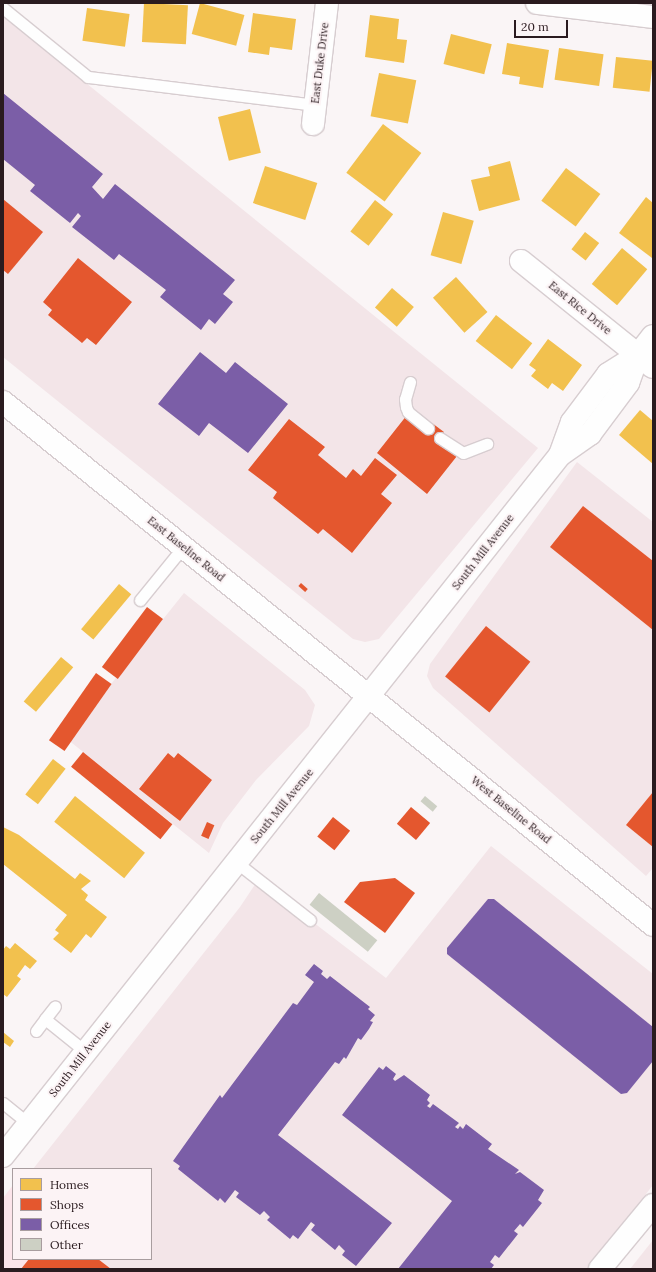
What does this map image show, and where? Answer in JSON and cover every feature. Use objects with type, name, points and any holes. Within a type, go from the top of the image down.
[{"type":"main road","name":"East Duke Drive","points":[[314,115],[328,3]]},
{"type":"main road","points":[[537,3],[653,17]]},
{"type":"main road","name":"East Rice Drive","points":[[521,261],[646,361]]},
{"type":"main road","name":"South Mill Avenue","points":[[3,1156],[560,455],[590,434],[646,361],[653,336]]},
{"type":"main road","name":"East Baseline Road","points":[[3,402],[370,696]]},
{"type":"main road","name":"West Baseline Road","points":[[370,696],[653,925]]},
{"type":"main road","points":[[600,1269],[653,1205]]},
{"type":"lane","points":[[3,8],[88,77],[314,115]]},
{"type":"lane","points":[[410,382],[405,399],[406,407],[408,412],[428,428]]},
{"type":"lane","points":[[440,438],[463,452],[487,444]]},
{"type":"lane","points":[[140,600],[183,546]]},
{"type":"lane","points":[[236,862],[310,920]]},
{"type":"lane","points":[[36,1031],[55,1006]]},
{"type":"lane","points":[[45,1019],[86,1052]]},
{"type":"lane","points":[[3,1103],[29,1124]]},
{"type":"shaded area","points":[[3,16],[538,448],[379,639],[365,642],[353,639],[3,357]]},
{"type":"shaded area","points":[[577,462],[653,522],[653,868],[646,876],[433,688],[427,676],[430,664]]},
{"type":"shaded area","points":[[184,593],[305,690],[315,705],[309,726],[256,780],[223,823],[209,853],[67,739]]},
{"type":"shaded area","points":[[491,846],[653,974],[653,1185],[587,1269],[3,1269],[3,1206],[12,1260],[152,1260],[152,1168],[34,1168],[240,907],[258,880],[386,978]]},
{"type":"shaded area","points":[[12,1186],[12,1260],[28,1260],[21,1269],[3,1269],[3,1198]]},
{"type":"shaded area","points":[[653,1240],[653,1269],[630,1269]]},
{"type":"building: Homes","points":[[144,3],[188,5],[186,44],[142,42]]},
{"type":"building: Homes","points":[[200,3],[244,15],[236,46],[192,34]]},
{"type":"building: Homes","points":[[87,8],[130,14],[125,47],[82,41]]},
{"type":"building: Homes","points":[[253,13],[296,19],[292,50],[270,47],[269,55],[248,52]]},
{"type":"building: Homes","points":[[370,15],[399,19],[397,39],[407,40],[404,63],[365,57]]},
{"type":"building: Homes","points":[[451,34],[492,44],[484,74],[444,64]]},
{"type":"building: Homes","points":[[507,43],[549,50],[543,88],[519,84],[520,77],[502,74]]},
{"type":"building: Homes","points":[[559,48],[604,54],[599,86],[555,80]]},
{"type":"building: Homes","points":[[616,57],[653,61],[650,92],[613,88]]},
{"type":"building: Homes","points":[[379,73],[416,80],[408,123],[371,116]]},
{"type":"building: Homes","points":[[250,109],[261,153],[229,161],[218,117]]},
{"type":"building: Homes","points":[[383,124],[421,153],[385,202],[346,173]]},
{"type":"building: Homes","points":[[510,161],[520,200],[479,211],[471,180],[490,176],[488,167]]},
{"type":"building: Homes","points":[[265,166],[317,183],[305,220],[253,203]]},
{"type":"building: Homes","points":[[566,168],[600,194],[576,227],[541,201]]},
{"type":"building: Homes","points":[[646,197],[653,203],[652,258],[619,233]]},
{"type":"building: Homes","points":[[375,200],[393,214],[368,246],[350,232]]},
{"type":"building: Homes","points":[[443,212],[474,221],[461,264],[431,255]]},
{"type":"building: Homes","points":[[585,232],[599,243],[586,260],[571,249]]},
{"type":"building: Homes","points":[[622,248],[647,269],[617,305],[592,284]]},
{"type":"building: Homes","points":[[456,277],[487,312],[464,333],[433,298]]},
{"type":"building: Homes","points":[[392,288],[414,307],[397,327],[375,308]]},
{"type":"building: Homes","points":[[496,315],[532,343],[512,369],[476,341]]},
{"type":"building: Homes","points":[[548,339],[582,365],[563,391],[552,383],[548,389],[531,376],[536,370],[529,365]]},
{"type":"building: Homes","points":[[640,410],[653,421],[653,464],[619,435]]},
{"type":"building: Homes","points":[[119,584],[131,594],[93,639],[81,629]]},
{"type":"building: Homes","points":[[61,657],[73,667],[36,712],[24,701]]},
{"type":"building: Homes","points":[[53,759],[66,769],[38,804],[25,794]]},
{"type":"building: Homes","points":[[75,796],[145,853],[124,878],[54,822]]},
{"type":"building: Homes","points":[[3,827],[19,835],[75,879],[80,873],[91,881],[81,889],[88,895],[85,900],[107,917],[91,938],[86,934],[71,953],[53,939],[59,933],[55,930],[67,915],[3,864]]},
{"type":"building: Homes","points":[[15,943],[37,961],[30,969],[25,965],[17,976],[21,979],[7,997],[3,994],[3,950],[6,946],[10,949]]},
{"type":"building: Homes","points":[[3,1032],[14,1041],[10,1047],[3,1042]]},
{"type":"building: Shops","points":[[3,199],[43,232],[8,274],[3,270]]},
{"type":"building: Shops","points":[[78,258],[132,302],[96,345],[87,338],[82,343],[48,315],[52,310],[43,302]]},
{"type":"building: Shops","points":[[407,415],[426,431],[432,423],[444,432],[438,440],[457,456],[427,494],[377,453]]},
{"type":"building: Shops","points":[[289,419],[325,447],[318,455],[346,478],[353,469],[361,476],[375,458],[397,475],[381,494],[392,503],[352,553],[323,529],[318,534],[273,498],[277,492],[248,470]]},
{"type":"building: Shops","points":[[583,506],[653,561],[653,630],[550,547]]},
{"type":"building: Shops","points":[[301,583],[308,589],[305,592],[298,586]]},
{"type":"building: Shops","points":[[147,607],[163,619],[118,679],[102,667]]},
{"type":"building: Shops","points":[[486,626],[530,662],[489,712],[445,677]]},
{"type":"building: Shops","points":[[96,673],[112,684],[65,751],[49,740]]},
{"type":"building: Shops","points":[[83,752],[172,824],[160,839],[71,767]]},
{"type":"building: Shops","points":[[168,753],[174,758],[178,753],[212,780],[180,821],[139,789]]},
{"type":"building: Shops","points":[[653,792],[653,847],[626,825]]},
{"type":"building: Shops","points":[[411,807],[430,823],[416,840],[397,824]]},
{"type":"building: Shops","points":[[333,817],[350,831],[334,850],[317,836]]},
{"type":"building: Shops","points":[[207,822],[214,825],[209,839],[201,836]]},
{"type":"building: Shops","points":[[395,878],[415,893],[385,933],[344,902],[360,882]]},
{"type":"building: Shops","points":[[28,1260],[99,1260],[111,1269],[21,1269]]},
{"type":"building: Offices","points":[[3,93],[103,174],[92,187],[103,199],[115,184],[235,280],[223,294],[233,302],[215,324],[209,319],[201,330],[160,297],[166,290],[119,254],[114,260],[72,227],[81,216],[78,213],[70,223],[30,191],[35,185],[3,159]]},
{"type":"building: Offices","points":[[200,352],[226,373],[235,362],[288,404],[248,453],[209,423],[199,436],[158,404]]},
{"type":"building: Offices","points":[[488,899],[494,899],[653,1027],[653,1061],[627,1093],[621,1094],[447,954],[447,948]]},
{"type":"building: Offices","points":[[314,964],[323,971],[321,974],[327,979],[330,976],[370,1007],[368,1009],[375,1015],[370,1021],[373,1022],[369,1029],[361,1040],[358,1038],[346,1059],[344,1057],[339,1064],[335,1062],[278,1135],[392,1223],[356,1266],[342,1255],[345,1251],[339,1245],[335,1250],[311,1230],[315,1225],[311,1222],[298,1239],[293,1235],[290,1239],[267,1220],[270,1217],[264,1211],[260,1215],[236,1197],[239,1193],[235,1190],[225,1203],[220,1198],[218,1201],[178,1169],[180,1166],[173,1161],[220,1095],[222,1098],[293,1003],[297,1005],[314,982],[305,975]]},
{"type":"building: Offices","points":[[386,1066],[396,1074],[393,1079],[395,1081],[404,1075],[430,1095],[427,1100],[430,1103],[427,1106],[430,1108],[433,1104],[459,1123],[455,1127],[458,1129],[460,1126],[463,1129],[466,1124],[492,1144],[488,1149],[519,1170],[515,1174],[520,1172],[544,1190],[538,1200],[542,1203],[523,1227],[520,1224],[514,1231],[518,1234],[499,1258],[495,1255],[490,1262],[494,1265],[491,1269],[398,1269],[452,1201],[342,1115],[379,1067],[383,1070]]},
{"type":"building: Other","points":[[425,796],[437,806],[433,812],[421,801]]},
{"type":"building: Other","points":[[319,893],[377,940],[368,952],[310,905]]}]
